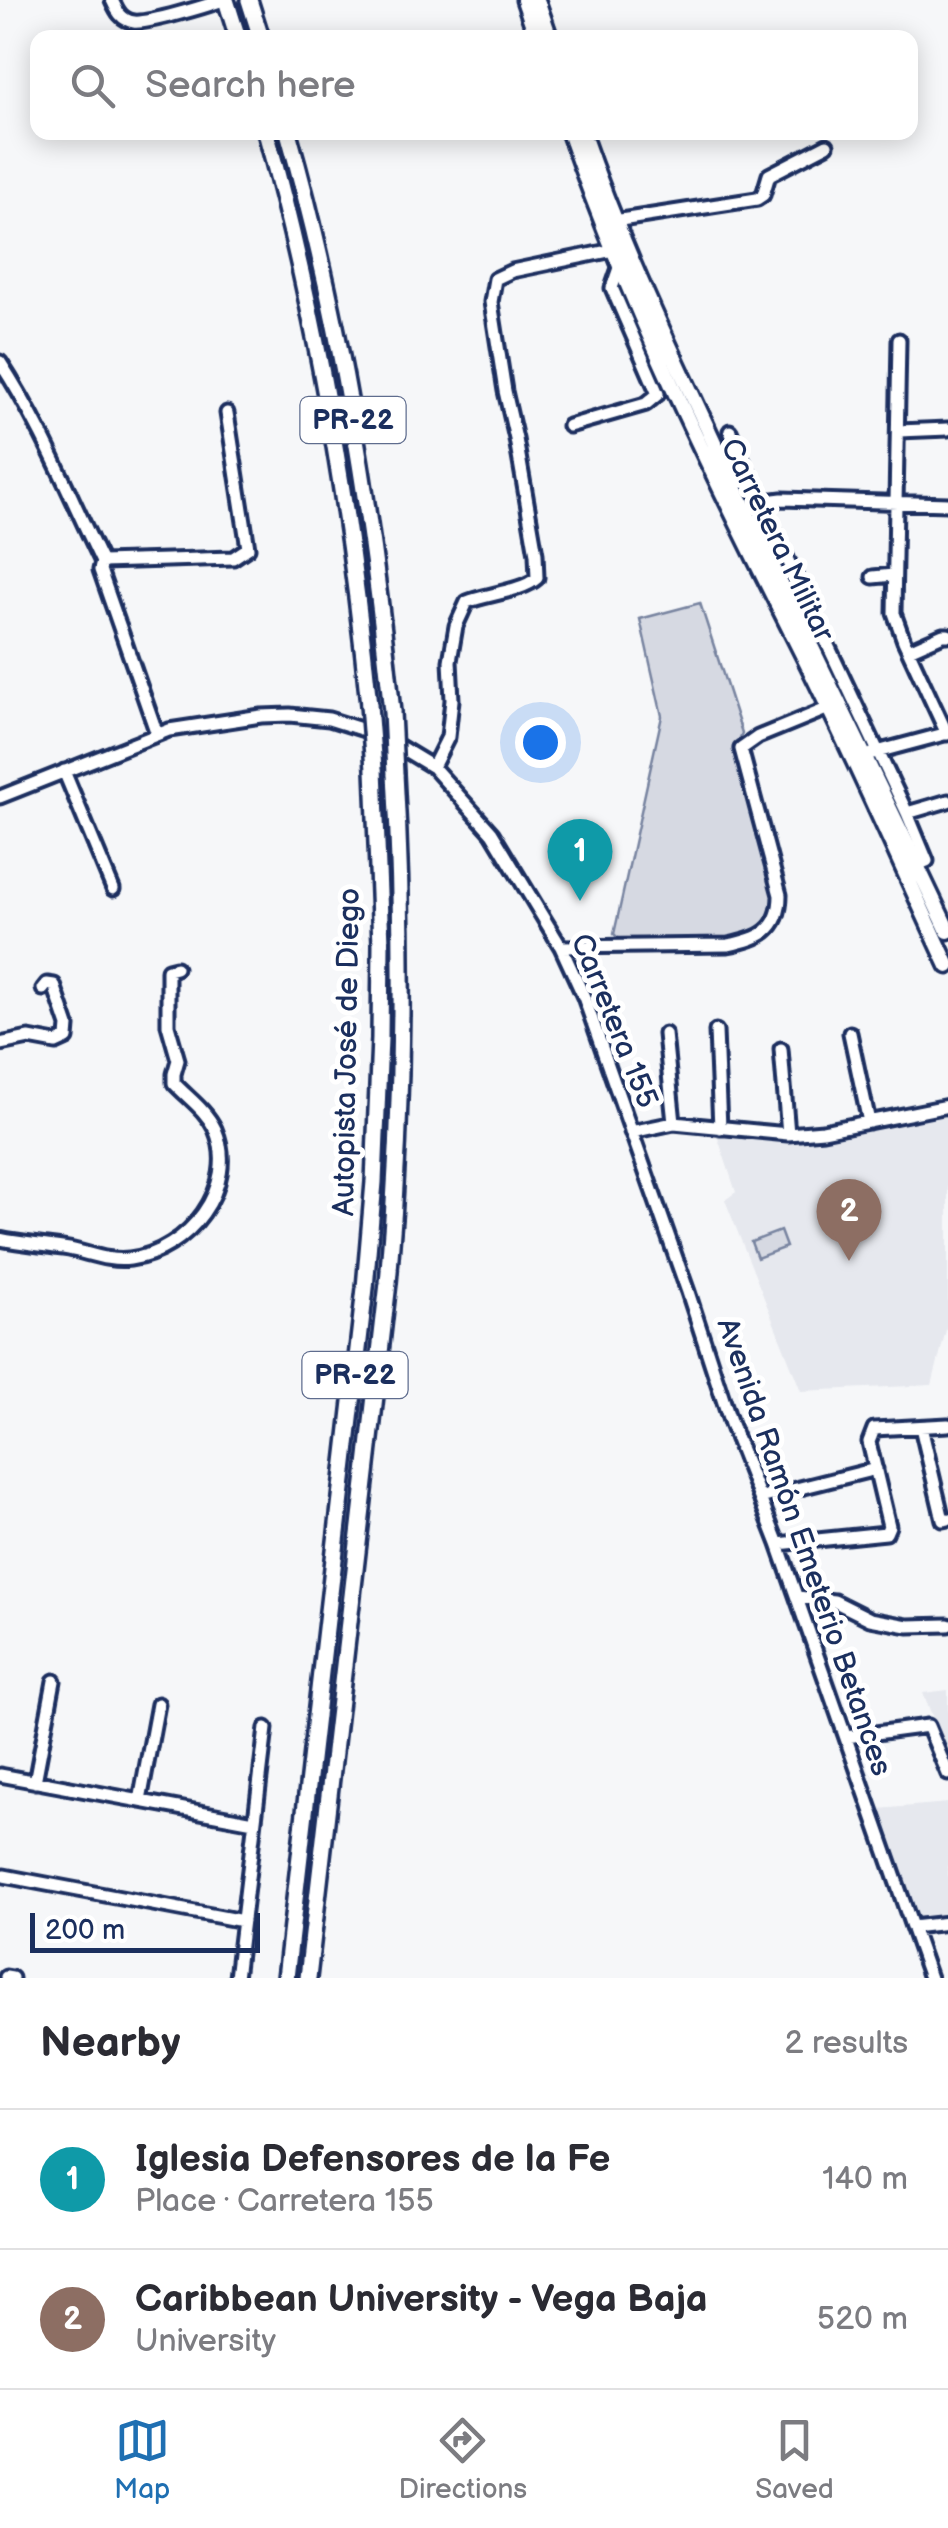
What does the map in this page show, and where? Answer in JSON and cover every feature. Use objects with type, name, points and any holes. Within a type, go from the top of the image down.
[{"type":"highway","points":[[225,0],[235,30]]},
{"type":"highway","points":[[249,0],[259,30]]},
{"type":"highway","name":"Autopista José de Diego","points":[[268,140],[296,246],[327,396],[352,554],[374,769],[381,944],[379,1082],[365,1288],[286,1978]]},
{"type":"highway","name":"Autopista José de Diego","points":[[290,140],[353,420],[374,550],[392,712],[402,950],[401,1081],[388,1283],[308,1978]]},
{"type":"main road","points":[[524,0],[534,30]]},
{"type":"main road","points":[[537,0],[547,30]]},
{"type":"main road","name":"Carretera Militar","points":[[572,140],[613,250],[678,398],[872,753],[948,931]]},
{"type":"main road","name":"Carretera Militar","points":[[585,140],[614,221],[738,510],[948,966]]},
{"type":"street","points":[[112,0],[118,14],[133,22],[225,0]]},
{"type":"street","points":[[614,221],[757,199],[770,175],[827,145]]},
{"type":"street","points":[[433,767],[448,737],[452,700],[450,661],[456,626],[466,602],[528,586],[537,578],[491,302],[495,279],[512,270],[613,250]]},
{"type":"street","points":[[620,265],[612,288],[658,394]]},
{"type":"street","points":[[872,753],[947,734],[894,613],[900,340]]},
{"type":"street","points":[[0,362],[44,437],[102,562],[100,570],[157,734]]},
{"type":"street","points":[[658,394],[678,398]]},
{"type":"street","points":[[569,426],[646,404],[658,394]]},
{"type":"street","points":[[102,562],[232,558],[248,548],[227,413]]},
{"type":"street","points":[[898,431],[948,429]]},
{"type":"street","points":[[730,431],[872,753],[907,813],[927,860],[917,865]]},
{"type":"street","points":[[738,510],[760,501],[782,499],[948,504]]},
{"type":"street","points":[[873,577],[894,574]]},
{"type":"street","points":[[909,650],[948,635]]},
{"type":"street","points":[[561,947],[728,946],[753,940],[769,928],[780,912],[780,895],[742,748],[758,737],[829,708]]},
{"type":"street","name":"Carretera 155","points":[[0,797],[182,727],[261,716],[305,716],[380,735],[433,767],[492,832],[561,947],[584,997],[631,1132]]},
{"type":"street","points":[[64,771],[113,889]]},
{"type":"street","points":[[907,813],[948,802]]},
{"type":"street","points":[[0,1238],[112,1260],[133,1259],[171,1245],[206,1208],[218,1186],[221,1153],[214,1126],[174,1083],[178,1055],[168,1024],[168,970],[176,968]]},
{"type":"street","points":[[0,1044],[28,1038],[56,1043],[67,1038],[68,1026],[54,985],[47,984],[43,989]]},
{"type":"street","points":[[716,1030],[720,1128]]},
{"type":"street","points":[[850,1033],[869,1122]]},
{"type":"street","points":[[665,1034],[674,1123]]},
{"type":"street","points":[[782,1050],[788,1134]]},
{"type":"street","points":[[631,1132],[674,1123],[788,1134],[823,1131],[948,1106]]},
{"type":"street","name":"Avenida Ramón Emeterio Betances","points":[[631,1132],[731,1424],[778,1544],[930,1978]]},
{"type":"street","points":[[778,1544],[886,1533],[889,1526],[870,1442],[874,1430],[948,1426]]},
{"type":"street","points":[[921,1427],[943,1520],[948,1519]]},
{"type":"street","points":[[760,1498],[876,1469]]},
{"type":"street","points":[[796,1597],[834,1601],[870,1620],[908,1626],[948,1625]]},
{"type":"street","points":[[35,1782],[54,1680]]},
{"type":"street","points":[[140,1802],[158,1704]]},
{"type":"street","points":[[846,1737],[928,1726],[948,1774]]},
{"type":"street","points":[[236,1978],[266,1728]]},
{"type":"street","points":[[0,1775],[254,1822]]},
{"type":"street","points":[[4,1876],[243,1921]]},
{"type":"street","points":[[912,1927],[948,1923]]},
{"type":"shaded area","points":[[700,603],[742,733],[736,748],[738,760],[775,902],[767,923],[749,935],[713,940],[618,938],[614,934],[662,716],[640,619]]},
{"type":"shaded area","points":[[946,1109],[948,1322],[932,1385],[801,1391],[725,1200],[736,1192],[716,1132],[769,1140],[806,1139]]},
{"type":"shaded area","points":[[780,1231],[786,1247],[757,1258],[751,1242]]},
{"type":"shaded area","points":[[948,1690],[948,1755],[923,1693]]},
{"type":"shaded area","points":[[948,1803],[948,1917],[918,1920],[878,1809]]},
{"type":"place","name":"Iglesia Defensores de la Fe","points":[[580,901]]},
{"type":"place","name":"Caribbean University - Vega Baja","points":[[849,1261]]}]
